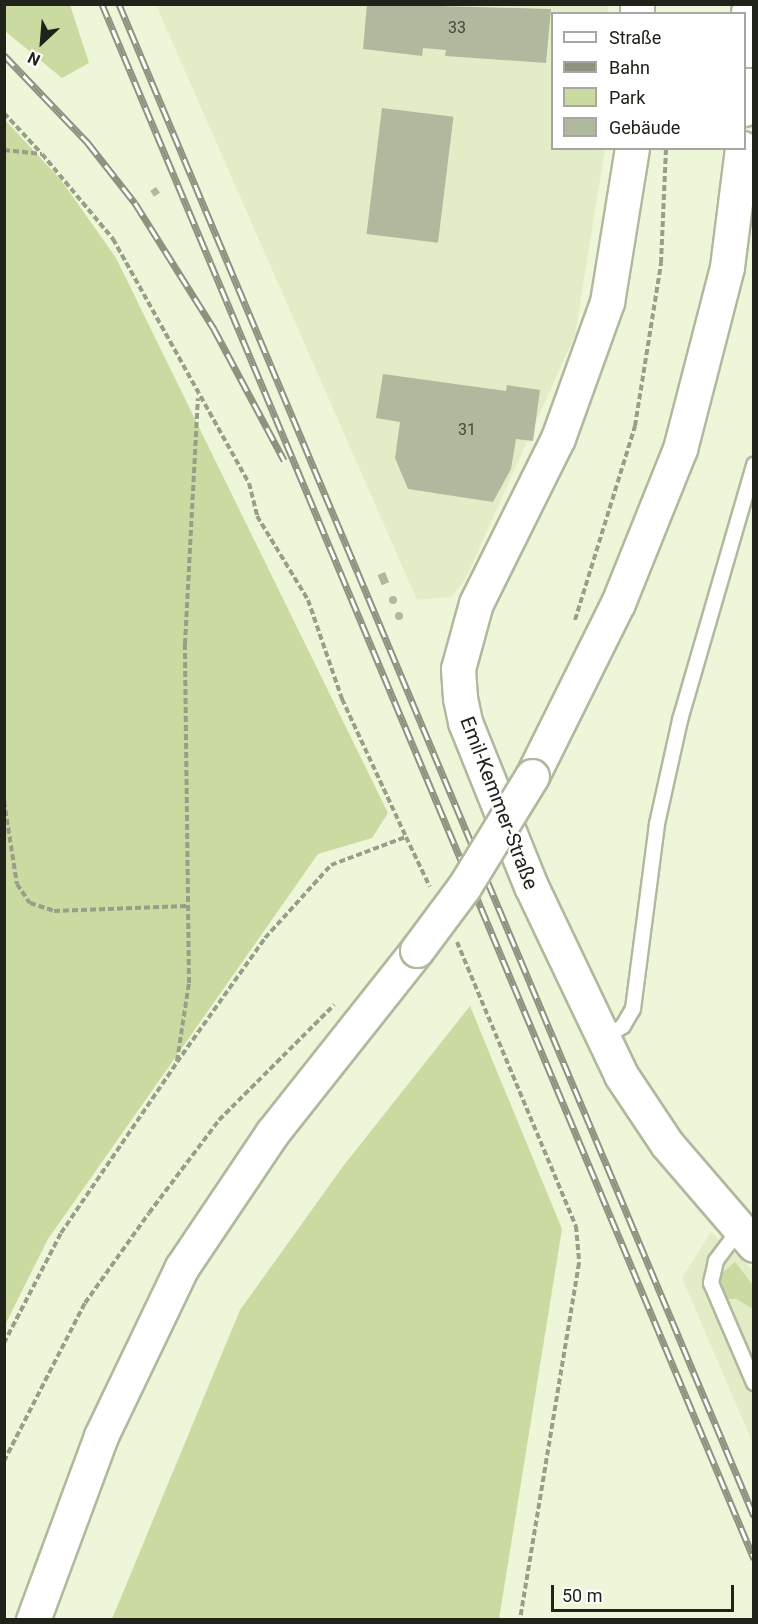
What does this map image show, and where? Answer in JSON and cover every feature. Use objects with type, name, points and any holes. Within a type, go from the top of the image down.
[{"type":"main road","points":[[746,80],[748,8]]},
{"type":"main road","name":"Emil-Kemmer-Straße","points":[[632,150],[607,302],[579,387],[531,499],[476,603],[458,669],[465,723],[531,886],[602,1039],[667,1144],[746,1238]]},
{"type":"main road","points":[[33,1620],[101,1436],[182,1267],[272,1133],[464,887],[532,776],[618,603],[680,449],[727,267],[742,150]]},
{"type":"lane","points":[[602,1039],[623,1026],[633,1009],[657,824],[680,720],[753,465]]},
{"type":"lane","points":[[746,1238],[716,1261],[711,1283],[753,1383]]},
{"type":"path","points":[[4,113],[42,154],[113,239],[198,398],[249,483],[257,516],[308,600],[342,699],[434,896]]},
{"type":"path","points":[[4,150],[42,154]]},
{"type":"path","points":[[574,624],[635,426],[661,263],[666,150]]},
{"type":"path","points":[[177,1062],[189,983],[185,644],[198,398]]},
{"type":"path","points":[[4,801],[17,884],[30,903],[54,911],[187,906]]},
{"type":"path","points":[[4,1343],[61,1233],[177,1062],[265,938],[331,865],[406,837]]},
{"type":"path","points":[[452,932],[576,1226],[579,1263],[520,1620]]},
{"type":"path","points":[[4,1461],[85,1303],[149,1213],[219,1120],[342,998]]},
{"type":"shaded area","points":[[156,5],[608,5],[608,12],[551,12],[551,150],[605,150],[575,335],[466,578],[451,597],[417,600]]},
{"type":"shaded area","points":[[711,1232],[753,1270],[753,1444],[682,1278]]},
{"type":"green space","points":[[4,5],[70,5],[89,63],[62,78],[5,31]]},
{"type":"green space","points":[[5,120],[61,180],[116,258],[388,813],[372,838],[318,854],[48,1239],[5,1325]]},
{"type":"green space","points":[[470,1006],[562,1229],[499,1619],[112,1619],[240,1310],[344,1165]]},
{"type":"green space","points":[[735,1262],[753,1285],[753,1309],[736,1299],[721,1299],[721,1274]]},
{"type":"building","points":[[367,4],[551,9],[546,63],[445,56],[446,50],[423,48],[422,56],[363,49]]},
{"type":"building","points":[[382,108],[453,117],[438,243],[367,234]]},
{"type":"building","points":[[156,187],[160,193],[154,197],[150,191]]},
{"type":"building","points":[[383,374],[506,391],[507,385],[540,390],[533,441],[516,439],[511,469],[493,502],[408,489],[395,458],[400,422],[376,418]]},
{"type":"building","points":[[385,572],[389,582],[382,585],[378,575]]},
{"type":"building","points":[[393,596],[397,600],[393,604],[389,600]]},
{"type":"building","points":[[399,612],[403,616],[399,620],[395,616]]},
{"type":"railway","points":[[102,4],[754,1559]]},
{"type":"railway","points":[[119,4],[754,1516]]},
{"type":"railway","points":[[4,55],[88,143],[135,203],[214,329],[284,460]]}]
